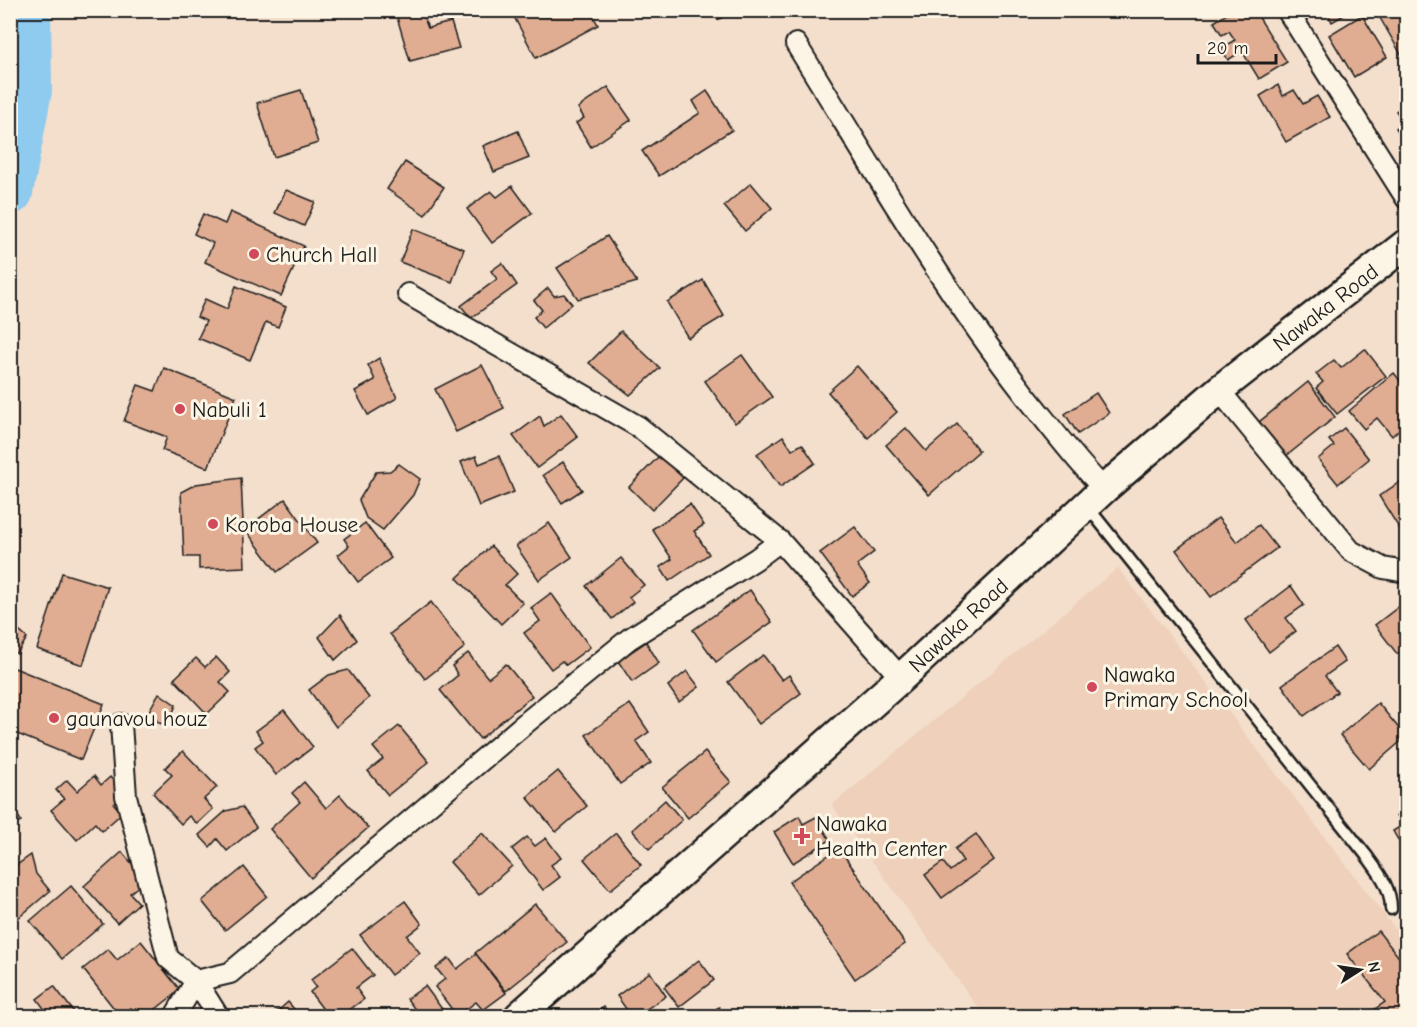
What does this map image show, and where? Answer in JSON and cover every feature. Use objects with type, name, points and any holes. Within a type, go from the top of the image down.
[{"type":"street","points":[[1287,10],[1407,198]]},
{"type":"street","points":[[796,44],[938,274],[971,322],[1079,464],[1096,497]]},
{"type":"street","name":"Nawaka Road","points":[[519,1017],[901,678],[1096,497],[1219,390],[1407,244]]},
{"type":"street","points":[[408,294],[639,427],[780,541],[901,678]]},
{"type":"street","points":[[1219,390],[1352,551],[1383,568],[1407,572]]},
{"type":"street","points":[[175,1017],[196,981],[230,973],[528,721],[629,639],[756,559],[780,541]]},
{"type":"street","points":[[121,724],[126,796],[168,958],[196,981],[218,1017]]},
{"type":"lane","points":[[1096,497],[1383,878],[1391,895],[1391,909]]},
{"type":"shaded area","name":"Nawaka Primary School","points":[[1118,568],[1406,943],[1406,1016],[984,1016],[832,805]]},
{"type":"building","points":[[404,10],[421,10],[428,28],[451,22],[459,48],[410,61],[396,14]]},
{"type":"building","points":[[516,10],[590,10],[598,25],[536,58],[512,13]]},
{"type":"building","points":[[713,10],[734,10],[718,20]]},
{"type":"building","points":[[1233,10],[1267,10],[1258,16],[1287,62],[1259,79],[1242,51],[1228,60],[1221,48],[1235,40],[1229,31],[1222,35],[1214,22]]},
{"type":"building","points":[[1326,10],[1344,10],[1346,14],[1332,22]]},
{"type":"building","points":[[1406,10],[1406,63],[1376,11]]},
{"type":"building","points":[[1362,15],[1387,57],[1354,77],[1329,35]]},
{"type":"building","points":[[1278,85],[1283,96],[1294,90],[1303,104],[1317,96],[1330,117],[1286,142],[1260,96]]},
{"type":"building","points":[[608,87],[631,120],[591,147],[576,123],[584,118],[578,108]]},
{"type":"building","points":[[301,90],[318,143],[274,157],[257,103]]},
{"type":"building","points":[[707,91],[732,130],[659,176],[642,151],[700,113],[693,101]]},
{"type":"building","points":[[1406,104],[1406,144],[1396,128],[1404,122],[1396,111]]},
{"type":"building","points":[[518,131],[529,158],[494,172],[483,146]]},
{"type":"building","points":[[405,162],[444,187],[425,215],[387,189]]},
{"type":"building","points":[[751,183],[772,208],[745,231],[724,206]]},
{"type":"building","points":[[512,186],[532,213],[492,243],[467,209],[491,191],[497,197]]},
{"type":"building","points":[[286,190],[315,202],[304,226],[275,213]]},
{"type":"building","name":"Church Hall","points":[[230,212],[304,246],[281,296],[205,262],[213,243],[194,234],[203,214],[225,224]]},
{"type":"building","points":[[413,229],[464,249],[452,282],[400,262]]},
{"type":"building","points":[[607,236],[637,282],[578,299],[557,268]]},
{"type":"building","points":[[502,263],[517,285],[471,318],[461,306],[497,279],[491,271]]},
{"type":"building","points":[[703,280],[724,316],[688,338],[667,302]]},
{"type":"building","points":[[236,286],[286,307],[278,327],[266,322],[250,360],[198,338],[206,321],[197,317],[205,299],[227,309]]},
{"type":"building","points":[[548,288],[554,296],[564,294],[572,304],[543,328],[534,317],[542,310],[534,300]]},
{"type":"building","points":[[621,331],[660,368],[630,395],[589,363]]},
{"type":"building","points":[[1365,349],[1386,376],[1337,414],[1316,388],[1323,382],[1316,374],[1334,360],[1341,368]]},
{"type":"building","points":[[742,355],[772,397],[735,423],[705,381]]},
{"type":"building","points":[[379,358],[397,398],[368,415],[355,391],[375,380],[368,365]]},
{"type":"building","points":[[482,365],[504,408],[456,432],[435,389]]},
{"type":"building","points":[[857,366],[897,412],[868,438],[828,392]]},
{"type":"building","name":"Nabuli 1","points":[[164,368],[236,397],[208,468],[162,450],[167,437],[124,421],[138,385],[155,391]]},
{"type":"building","points":[[1394,373],[1406,388],[1406,423],[1392,436],[1377,418],[1364,429],[1349,411]]},
{"type":"building","points":[[1308,382],[1335,417],[1285,457],[1259,422]]},
{"type":"building","points":[[1096,393],[1109,413],[1078,434],[1065,414]]},
{"type":"building","points":[[561,414],[578,437],[537,468],[513,436],[540,416],[544,426]]},
{"type":"building","points":[[957,424],[979,451],[929,495],[886,445],[906,428],[926,451]]},
{"type":"building","points":[[1344,428],[1369,459],[1338,484],[1318,459],[1334,446],[1329,440]]},
{"type":"building","points":[[783,436],[792,450],[802,444],[815,463],[780,487],[757,454]]},
{"type":"building","points":[[660,455],[683,478],[652,510],[629,487]]},
{"type":"building","points":[[476,456],[479,464],[499,456],[514,492],[479,506],[461,462]]},
{"type":"building","points":[[563,462],[582,490],[562,503],[543,475]]},
{"type":"building","points":[[399,464],[420,479],[413,495],[383,530],[366,518],[359,500],[376,472],[390,471]]},
{"type":"building","name":"Koroba House","points":[[241,478],[245,567],[199,569],[199,557],[184,557],[181,492],[196,484]]},
{"type":"building","points":[[1406,478],[1406,523],[1399,528],[1379,496]]},
{"type":"building","points":[[285,499],[317,543],[277,572],[245,529]]},
{"type":"building","points":[[690,504],[704,525],[694,531],[709,554],[669,581],[660,567],[672,559],[652,529]]},
{"type":"building","points":[[1218,518],[1237,542],[1259,525],[1277,548],[1211,597],[1176,550]]},
{"type":"building","points":[[365,523],[391,558],[358,582],[338,555],[349,546],[344,539]]},
{"type":"building","points":[[549,523],[572,557],[539,580],[516,546]]},
{"type":"building","points":[[855,527],[874,552],[857,565],[870,583],[852,596],[820,553]]},
{"type":"building","points":[[491,546],[517,574],[505,585],[523,603],[501,624],[457,578]]},
{"type":"building","points":[[621,558],[644,585],[629,597],[633,602],[612,619],[586,586]]},
{"type":"building","points":[[62,573],[108,587],[83,665],[37,649]]},
{"type":"building","points":[[1291,586],[1304,605],[1286,618],[1296,631],[1269,652],[1246,620]]},
{"type":"building","points":[[750,590],[772,622],[716,662],[693,630]]},
{"type":"building","points":[[551,593],[590,647],[566,665],[562,661],[551,669],[524,633],[540,621],[531,608]]},
{"type":"building","points":[[1406,601],[1406,646],[1397,654],[1375,625]]},
{"type":"building","points":[[431,602],[465,647],[425,679],[390,634]]},
{"type":"building","points":[[340,615],[357,640],[335,660],[319,637]]},
{"type":"building","points":[[13,626],[27,638],[17,654],[10,648],[10,629]]},
{"type":"building","points":[[646,642],[659,663],[632,682],[618,661]]},
{"type":"building","points":[[1335,647],[1345,662],[1325,676],[1337,692],[1304,716],[1282,685]]},
{"type":"building","points":[[468,653],[488,678],[506,664],[532,696],[480,739],[440,690],[458,675],[452,666]]},
{"type":"building","points":[[763,655],[782,680],[789,675],[801,693],[759,724],[728,682]]},
{"type":"building","points":[[216,657],[230,672],[220,682],[230,692],[207,714],[174,679],[196,658],[205,667]]},
{"type":"building","name":"gaunavou houz","points":[[12,667],[104,704],[81,760],[10,731]]},
{"type":"building","points":[[348,670],[369,698],[336,727],[309,690],[329,675]]},
{"type":"building","points":[[687,671],[699,687],[679,702],[668,686]]},
{"type":"building","points":[[159,693],[176,705],[168,725],[159,723],[149,711]]},
{"type":"building","points":[[1378,703],[1406,737],[1369,769],[1340,735]]},
{"type":"building","points":[[630,704],[649,732],[636,741],[651,763],[620,784],[586,735]]},
{"type":"building","points":[[284,710],[313,747],[276,775],[255,747],[263,741],[256,731]]},
{"type":"building","points":[[399,726],[429,762],[388,795],[368,771],[383,759],[373,747]]},
{"type":"building","points":[[183,751],[217,787],[204,799],[213,809],[197,824],[189,816],[181,824],[153,793],[172,775],[165,768]]},
{"type":"building","points":[[705,752],[731,782],[688,818],[662,787]]},
{"type":"building","points":[[558,771],[587,806],[556,832],[527,797]]},
{"type":"building","points":[[94,776],[101,785],[110,777],[125,794],[114,804],[122,813],[102,831],[95,823],[77,840],[51,810],[64,799],[56,790],[67,780],[77,791]]},
{"type":"building","points":[[304,782],[326,808],[340,795],[368,828],[311,878],[270,829],[300,802],[292,793]]},
{"type":"building","points":[[665,800],[682,820],[649,849],[632,830]]},
{"type":"building","points":[[10,802],[21,821],[10,827]]},
{"type":"building","points":[[242,807],[256,827],[227,851],[217,839],[210,847],[199,835],[226,811]]},
{"type":"building","points":[[1406,809],[1406,854],[1393,831],[1403,825],[1397,815]]},
{"type":"building","name":"Nawaka Health Center","points":[[799,816],[803,824],[816,817],[830,840],[793,863],[774,832]]},
{"type":"building","points":[[482,833],[512,866],[479,895],[450,862]]},
{"type":"building","points":[[616,833],[641,865],[610,890],[584,859]]},
{"type":"building","points":[[976,834],[994,860],[942,898],[925,875],[943,862],[950,871],[963,861],[955,849]]},
{"type":"building","points":[[527,837],[535,846],[546,838],[561,858],[551,865],[560,877],[543,890],[512,849]]},
{"type":"building","points":[[839,848],[905,944],[855,979],[789,882]]},
{"type":"building","points":[[122,852],[146,880],[130,893],[139,903],[117,923],[84,886]]},
{"type":"building","points":[[31,855],[36,874],[50,891],[17,919],[10,912],[10,870]]},
{"type":"building","points":[[244,867],[267,896],[225,930],[202,901]]},
{"type":"building","points":[[71,886],[103,924],[62,959],[30,921]]},
{"type":"building","points":[[405,901],[422,924],[407,936],[420,953],[391,975],[360,935]]},
{"type":"building","points":[[535,904],[567,942],[506,991],[475,953]]},
{"type":"building","points":[[1378,931],[1406,966],[1406,1016],[1365,1016],[1385,1002],[1347,954]]},
{"type":"building","points":[[141,941],[180,990],[147,1016],[138,1016],[131,1008],[120,1016],[83,969],[108,949],[117,960]]},
{"type":"building","points":[[352,948],[373,975],[356,988],[364,999],[341,1016],[328,1016],[310,992],[316,987],[311,980]]},
{"type":"building","points":[[476,954],[506,993],[483,1010],[476,1002],[457,1016],[435,987],[445,979],[436,968],[449,958],[457,969]]},
{"type":"building","points":[[699,960],[714,980],[679,1007],[664,987]]},
{"type":"building","points":[[650,972],[666,996],[636,1016],[631,1016],[617,996]]},
{"type":"building","points":[[54,986],[77,1016],[47,1016],[49,1015],[37,999]]},
{"type":"building","points":[[425,986],[442,1009],[432,1016],[420,1016],[407,999]]},
{"type":"building","points":[[288,1002],[300,1016],[272,1016]]},
{"type":"building","points":[[604,1007],[611,1016],[591,1016]]},
{"type":"building","points":[[719,1007],[725,1016],[705,1016]]},
{"type":"waterway","points":[[10,192],[29,90],[28,10]]},
{"type":"place","name":"Church Hall","points":[[254,254]]},
{"type":"place","name":"Nabuli 1","points":[[180,409]]},
{"type":"place","name":"Koroba House","points":[[213,524]]},
{"type":"place","name":"Nawaka Primary School","points":[[1092,687]]},
{"type":"place","name":"gaunavou houz","points":[[54,718]]},
{"type":"place","name":"Nawaka Health Center","points":[[802,836]]}]
